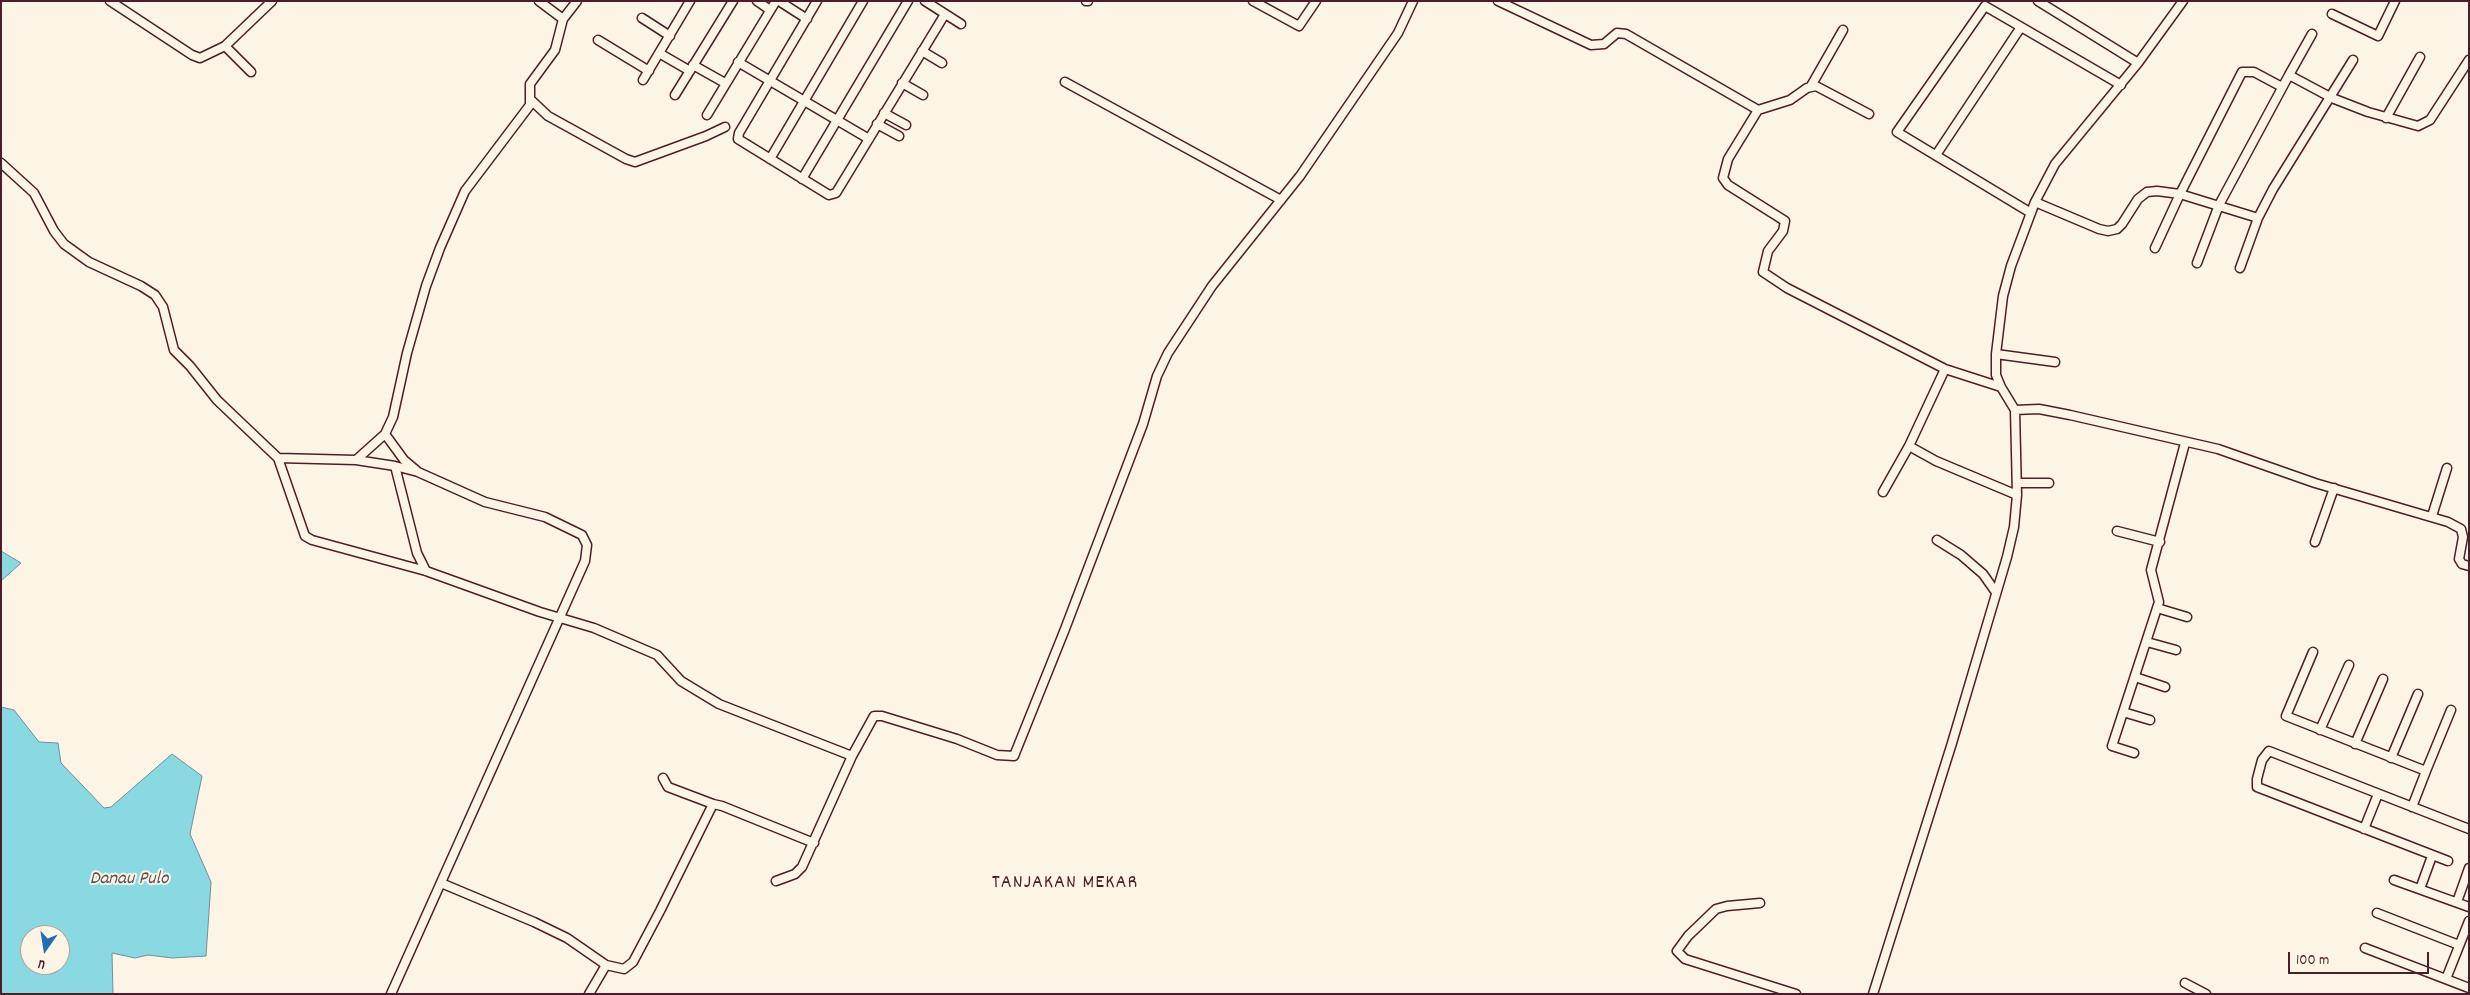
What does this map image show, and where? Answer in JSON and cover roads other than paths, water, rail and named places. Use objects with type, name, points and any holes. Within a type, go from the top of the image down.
[{"type":"street","points":[[110,1],[192,55],[200,58],[225,46],[272,1]]},
{"type":"street","points":[[539,1],[563,19]]},
{"type":"street","points":[[356,460],[385,434],[393,418],[407,353],[426,286],[465,191],[531,100],[530,84],[555,50],[563,19],[577,1]]},
{"type":"street","points":[[643,80],[690,1]]},
{"type":"street","points":[[675,95],[733,1]]},
{"type":"street","points":[[757,1],[770,10]]},
{"type":"street","points":[[707,115],[770,10],[778,1],[807,19]]},
{"type":"street","points":[[817,1],[738,136],[740,141],[829,195],[836,193],[945,14]]},
{"type":"street","points":[[770,159],[864,1]]},
{"type":"street","points":[[802,179],[908,1]]},
{"type":"street","points":[[925,1],[961,24]]},
{"type":"street","points":[[1252,1],[1299,26],[1316,1]]},
{"type":"street","points":[[776,881],[795,874],[802,867],[869,721],[877,715],[957,738],[998,755],[1014,756],[1065,629],[1143,424],[1157,376],[1168,353],[1212,286],[1281,200],[1393,41],[1413,1]]},
{"type":"street","points":[[1498,1],[1517,5],[1591,45],[1604,44],[1617,33],[1626,34],[1758,110]]},
{"type":"street","points":[[2038,1],[2138,63]]},
{"type":"street","points":[[1873,994],[1952,743],[1995,591],[2007,557],[2017,495],[2015,410],[2000,387],[1996,375],[1996,354],[2003,296],[2011,266],[2030,213],[2055,164],[2138,63],[2183,1]]},
{"type":"street","points":[[2332,14],[2378,36],[2393,2]]},
{"type":"street","points":[[2030,213],[1898,132],[1984,6],[2120,85]]},
{"type":"street","points":[[642,18],[670,36]]},
{"type":"street","points":[[1936,155],[2021,27]]},
{"type":"street","points":[[1843,30],[1811,86],[1790,100],[1758,110],[1728,159],[1722,178],[1728,185],[1785,221],[1782,231],[1768,251],[1763,272],[1787,288],[1945,369],[2000,387]]},
{"type":"street","points":[[2196,263],[2219,205],[2312,34]]},
{"type":"street","points":[[598,40],[649,71]]},
{"type":"street","points":[[225,46],[251,72]]},
{"type":"street","points":[[922,52],[942,63]]},
{"type":"street","points":[[659,54],[725,83]]},
{"type":"street","points":[[2386,118],[2420,57]]},
{"type":"street","points":[[2240,268],[2258,218],[2273,189],[2332,98],[2353,60]]},
{"type":"street","points":[[2289,75],[2332,98],[2386,118],[2418,126],[2430,120],[2468,61]]},
{"type":"street","points":[[738,62],[869,138]]},
{"type":"street","points":[[2156,248],[2180,194],[2242,72],[2254,72],[2282,87]]},
{"type":"street","points":[[1065,82],[1281,200]]},
{"type":"street","points":[[902,83],[923,95]]},
{"type":"street","points":[[1811,86],[1822,88],[1869,114]]},
{"type":"street","points":[[531,100],[548,116],[626,160],[635,162],[706,136],[725,126]]},
{"type":"street","points":[[884,113],[906,125]]},
{"type":"street","points":[[877,124],[899,136]]},
{"type":"street","points":[[1,163],[34,193],[54,231],[64,244],[89,262],[141,286],[154,296],[163,307],[174,350],[190,366],[217,400],[278,458],[305,536],[312,540],[426,572],[594,628],[657,655],[681,680],[719,704],[852,756]]},
{"type":"street","points":[[2035,202],[2108,231],[2122,224],[2138,199],[2146,192],[2180,194],[2258,218]]},
{"type":"street","points":[[1996,354],[2054,362]]},
{"type":"street","points":[[1883,492],[1909,446],[1945,369]]},
{"type":"street","points":[[2015,410],[2038,409],[2070,415],[2225,451],[2283,473],[2432,516],[2461,527],[2463,537],[2459,558],[2462,564],[2469,566]]},
{"type":"street","points":[[385,434],[404,460],[418,472]]},
{"type":"street","points":[[2134,752],[2112,746],[2159,602],[2150,570],[2160,542],[2185,443]]},
{"type":"street","points":[[1909,446],[1936,461],[2017,495]]},
{"type":"street","points":[[278,458],[356,460],[395,466],[418,472],[485,502],[545,517],[568,527],[586,539],[585,561],[558,617],[391,994]]},
{"type":"street","points":[[395,466],[417,553],[426,572]]},
{"type":"street","points":[[2432,516],[2447,468]]},
{"type":"street","points":[[2017,483],[2049,483]]},
{"type":"street","points":[[2315,542],[2334,488]]},
{"type":"street","points":[[2117,531],[2160,542]]},
{"type":"street","points":[[1937,540],[1961,555],[1983,574],[1995,591]]},
{"type":"street","points":[[2157,608],[2187,617]]},
{"type":"street","points":[[2147,642],[2176,650]]},
{"type":"street","points":[[2313,652],[2286,716],[2426,771]]},
{"type":"street","points":[[2320,730],[2349,665]]},
{"type":"street","points":[[2135,677],[2165,687]]},
{"type":"street","points":[[2355,744],[2383,679]]},
{"type":"street","points":[[2390,758],[2418,694]]},
{"type":"street","points":[[2412,807],[2451,710]]},
{"type":"street","points":[[2123,712],[2150,720]]},
{"type":"street","points":[[2448,862],[2257,787],[2256,779],[2262,760],[2269,751],[2469,829]]},
{"type":"street","points":[[663,778],[668,786],[814,842]]},
{"type":"street","points":[[2364,829],[2378,794]]},
{"type":"street","points":[[441,883],[534,922],[567,938],[606,965],[624,969],[633,962],[712,804]]},
{"type":"street","points":[[2420,889],[2432,856]]},
{"type":"street","points":[[2457,902],[2469,868]]},
{"type":"street","points":[[2394,880],[2469,907]]},
{"type":"street","points":[[1760,903],[1716,909],[1688,936],[1677,951],[1685,959],[1796,994]]},
{"type":"street","points":[[2378,913],[2460,945]]},
{"type":"street","points":[[2446,979],[2469,921]]},
{"type":"street","points":[[2365,948],[2469,988]]},
{"type":"street","points":[[589,994],[606,965]]},
{"type":"street","points":[[2185,983],[2206,994]]},
{"type":"water","points":[[1,551],[21,563],[1,581]]},
{"type":"water","name":"Danau Pulo","points":[[1,707],[14,710],[39,742],[58,743],[61,763],[104,808],[111,807],[172,754],[202,776],[190,834],[211,882],[206,956],[172,958],[148,955],[135,958],[112,953],[113,994],[1,994]]},
{"type":"district","name":"TANJAKAN MEKAR","points":[[1065,884]]}]
